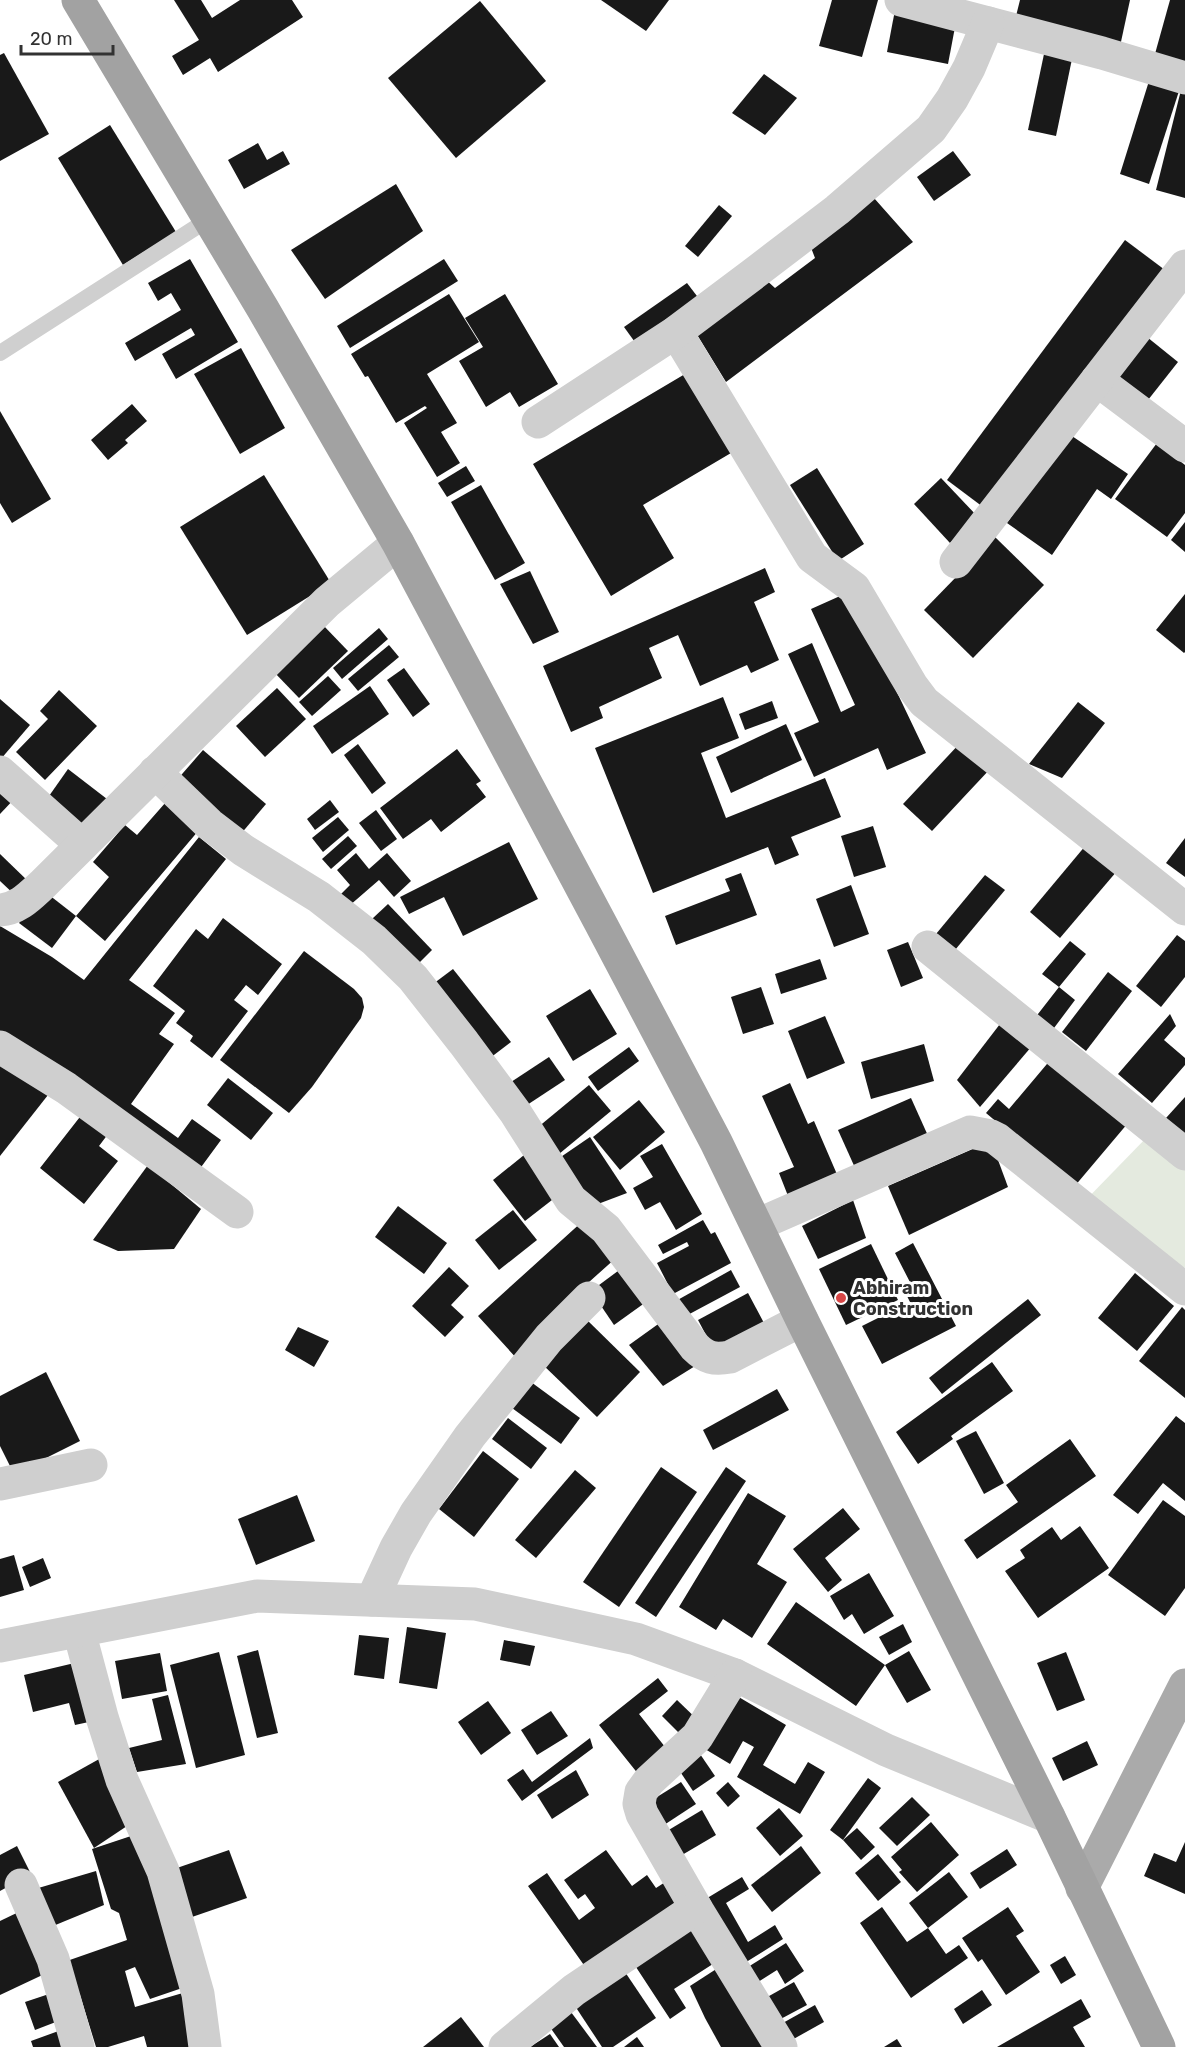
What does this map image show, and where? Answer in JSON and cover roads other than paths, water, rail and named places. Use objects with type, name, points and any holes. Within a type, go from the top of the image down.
[{"type":"highway","points":[[78,0],[398,543],[700,1111],[1049,1817],[1159,2047]]},
{"type":"main road","points":[[1082,1888],[1185,1685]]},
{"type":"street","points":[[901,0],[1102,53],[1185,78]]},
{"type":"street","points":[[538,422],[676,332],[837,210],[931,129],[952,99],[969,68],[988,23]]},
{"type":"street","points":[[956,562],[1185,266]]},
{"type":"street","points":[[676,332],[812,557],[820,565],[855,588],[912,686],[924,702],[1185,909]]},
{"type":"street","points":[[1097,380],[1185,446]]},
{"type":"street","points":[[0,910],[7,910],[22,903],[327,602],[398,543]]},
{"type":"street","points":[[0,772],[82,845]]},
{"type":"street","points":[[155,772],[209,824],[243,850],[319,897],[374,940],[413,978],[515,1112],[571,1200],[606,1229],[705,1357],[720,1359],[730,1356],[802,1320]]},
{"type":"street","points":[[928,947],[1185,1154]]},
{"type":"street","points":[[0,1047],[66,1088],[237,1212]]},
{"type":"street","points":[[757,1225],[970,1132],[997,1139],[1185,1289]]},
{"type":"street","points":[[372,1600],[411,1522],[470,1436],[549,1338],[589,1298]]},
{"type":"street","points":[[0,1484],[91,1465]]},
{"type":"street","points":[[0,1647],[257,1596],[474,1604],[636,1640],[735,1675],[886,1750],[1049,1817]]},
{"type":"street","points":[[79,1631],[122,1780],[163,1871],[198,1994],[205,2047]]},
{"type":"street","points":[[735,1675],[697,1737],[649,1781],[641,1792],[639,1804],[642,1815],[696,1908],[781,2047]]},
{"type":"street","points":[[21,1885],[53,1959],[78,2047]]},
{"type":"street","points":[[505,2047],[574,1990],[696,1908]]},
{"type":"lane","points":[[0,352],[209,219]]},
{"type":"place","name":"Abhiram Construction","points":[[841,1298]]}]
